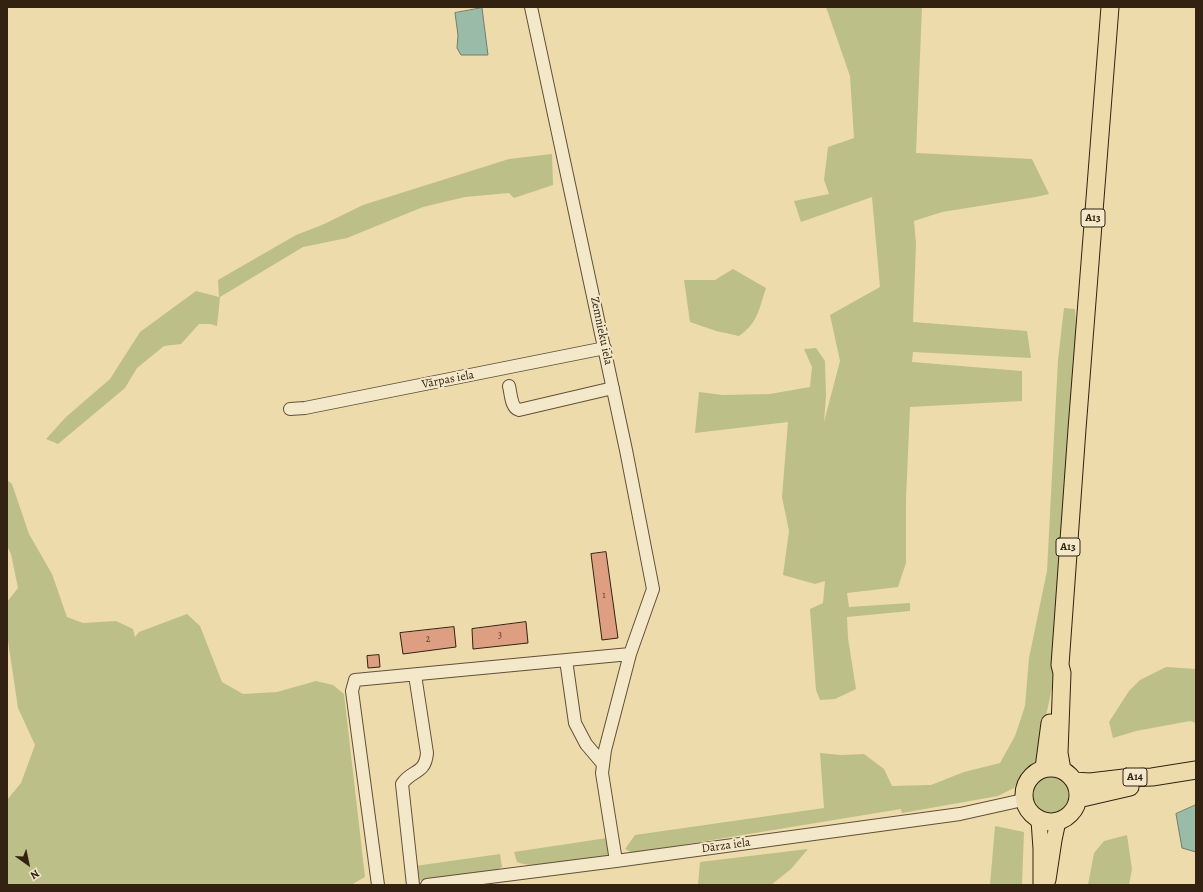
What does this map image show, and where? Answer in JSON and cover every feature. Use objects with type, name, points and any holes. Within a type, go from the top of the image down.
[{"type":"highway","name":"A13","points":[[1078,799],[1078,793],[1068,775],[1059,753],[1062,673],[1060,665],[1076,437],[1110,7]]},
{"type":"highway","name":"A13","points":[[1044,768],[1056,672],[1060,665]]},
{"type":"highway","points":[[1068,775],[1053,768],[1044,768],[1036,772],[1025,784],[1023,800],[1032,816],[1039,820],[1058,822],[1071,813],[1076,807],[1078,799]]},
{"type":"highway","name":"A14","points":[[1068,775],[1090,782],[1124,778],[1152,777],[1196,770]]},
{"type":"highway","name":"A14","points":[[1078,799],[1143,784],[1196,776]]},
{"type":"main road","points":[[1039,820],[1041,885]]},
{"type":"main road","points":[[1048,885],[1058,822]]},
{"type":"street","name":"Zemnieku iela","points":[[531,7],[605,348],[653,589],[630,654],[605,750],[603,764],[602,773],[616,861]]},
{"type":"street","name":"Vārpas iela","points":[[290,409],[304,408],[605,348]]},
{"type":"street","points":[[510,386],[514,406],[519,410],[613,388]]},
{"type":"street","points":[[378,885],[352,691],[355,680],[630,654]]},
{"type":"street","points":[[566,660],[575,723],[586,744],[603,764]]},
{"type":"street","points":[[413,885],[402,784],[406,777],[422,768],[426,762],[427,753],[415,675]]},
{"type":"street","name":"Dārza iela","points":[[427,885],[960,814],[1023,800]]},
{"type":"green space","points":[[826,7],[922,7],[916,153],[1032,159],[1049,194],[942,212],[914,221],[916,244],[913,322],[1027,331],[1031,358],[913,352],[912,362],[1022,371],[1022,401],[910,407],[906,499],[906,563],[898,587],[847,593],[849,607],[910,603],[910,611],[847,617],[848,638],[856,689],[835,699],[820,700],[816,690],[810,609],[823,603],[825,581],[815,584],[783,575],[789,531],[782,497],[788,422],[695,433],[699,392],[723,395],[770,394],[810,387],[812,367],[804,349],[816,348],[825,361],[826,396],[824,422],[840,361],[830,315],[880,287],[872,197],[801,222],[794,201],[829,194],[824,180],[828,147],[854,138],[850,76]]},
{"type":"green space","points":[[552,154],[553,185],[514,198],[509,193],[465,197],[423,207],[347,238],[303,247],[220,297],[217,326],[210,324],[199,324],[181,344],[164,346],[137,368],[125,388],[58,444],[46,439],[66,417],[110,379],[140,332],[196,291],[219,297],[218,280],[296,235],[322,225],[363,205],[509,159]]},
{"type":"green space","points":[[733,269],[766,288],[757,315],[750,326],[739,336],[716,331],[690,322],[684,280],[715,280]]},
{"type":"green space","points":[[1064,308],[1075,309],[1077,341],[1068,427],[1063,536],[1052,688],[1044,725],[1040,758],[1023,775],[1014,788],[998,796],[902,813],[901,809],[633,853],[625,849],[635,835],[824,808],[820,753],[841,755],[864,754],[884,769],[892,786],[931,785],[964,772],[1000,763],[1015,736],[1025,706],[1029,658],[1047,571],[1058,360]]},
{"type":"green space","points":[[7,480],[12,484],[29,534],[52,574],[67,617],[83,623],[116,621],[133,629],[135,637],[139,632],[187,614],[200,626],[222,682],[243,694],[277,692],[316,681],[333,685],[344,694],[365,877],[351,885],[7,885],[7,800],[21,783],[35,745],[18,708],[7,634],[7,602],[18,588],[11,554],[7,546]]},
{"type":"green space","points":[[1166,667],[1196,669],[1196,723],[1190,721],[1136,731],[1113,738],[1109,722],[1129,691],[1140,680]]},
{"type":"green space","points":[[1050,776],[1060,779],[1066,785],[1069,795],[1066,805],[1060,811],[1050,814],[1040,811],[1034,805],[1031,795],[1034,785],[1040,779]]},
{"type":"green space","points":[[995,826],[1024,832],[1022,885],[990,885]]},
{"type":"green space","points":[[1127,835],[1132,869],[1129,885],[1088,885],[1094,853],[1104,841]]},
{"type":"green space","points":[[607,838],[611,856],[576,862],[550,865],[526,864],[517,862],[514,852]]},
{"type":"green space","points":[[808,849],[791,869],[771,885],[698,885],[700,862]]},
{"type":"green space","points":[[500,854],[502,867],[494,872],[416,881],[415,866]]},
{"type":"shaded area","points":[[482,8],[488,55],[461,55],[457,48],[458,35],[455,13]]},
{"type":"shaded area","points":[[1196,805],[1196,852],[1182,848],[1176,814]]},
{"type":"building","points":[[606,552],[618,638],[602,640],[591,554]]},
{"type":"building","points":[[526,622],[528,643],[473,649],[472,629]]},
{"type":"building","points":[[454,627],[456,647],[403,654],[400,633]]},
{"type":"building","points":[[379,655],[380,667],[368,668],[367,656]]}]
